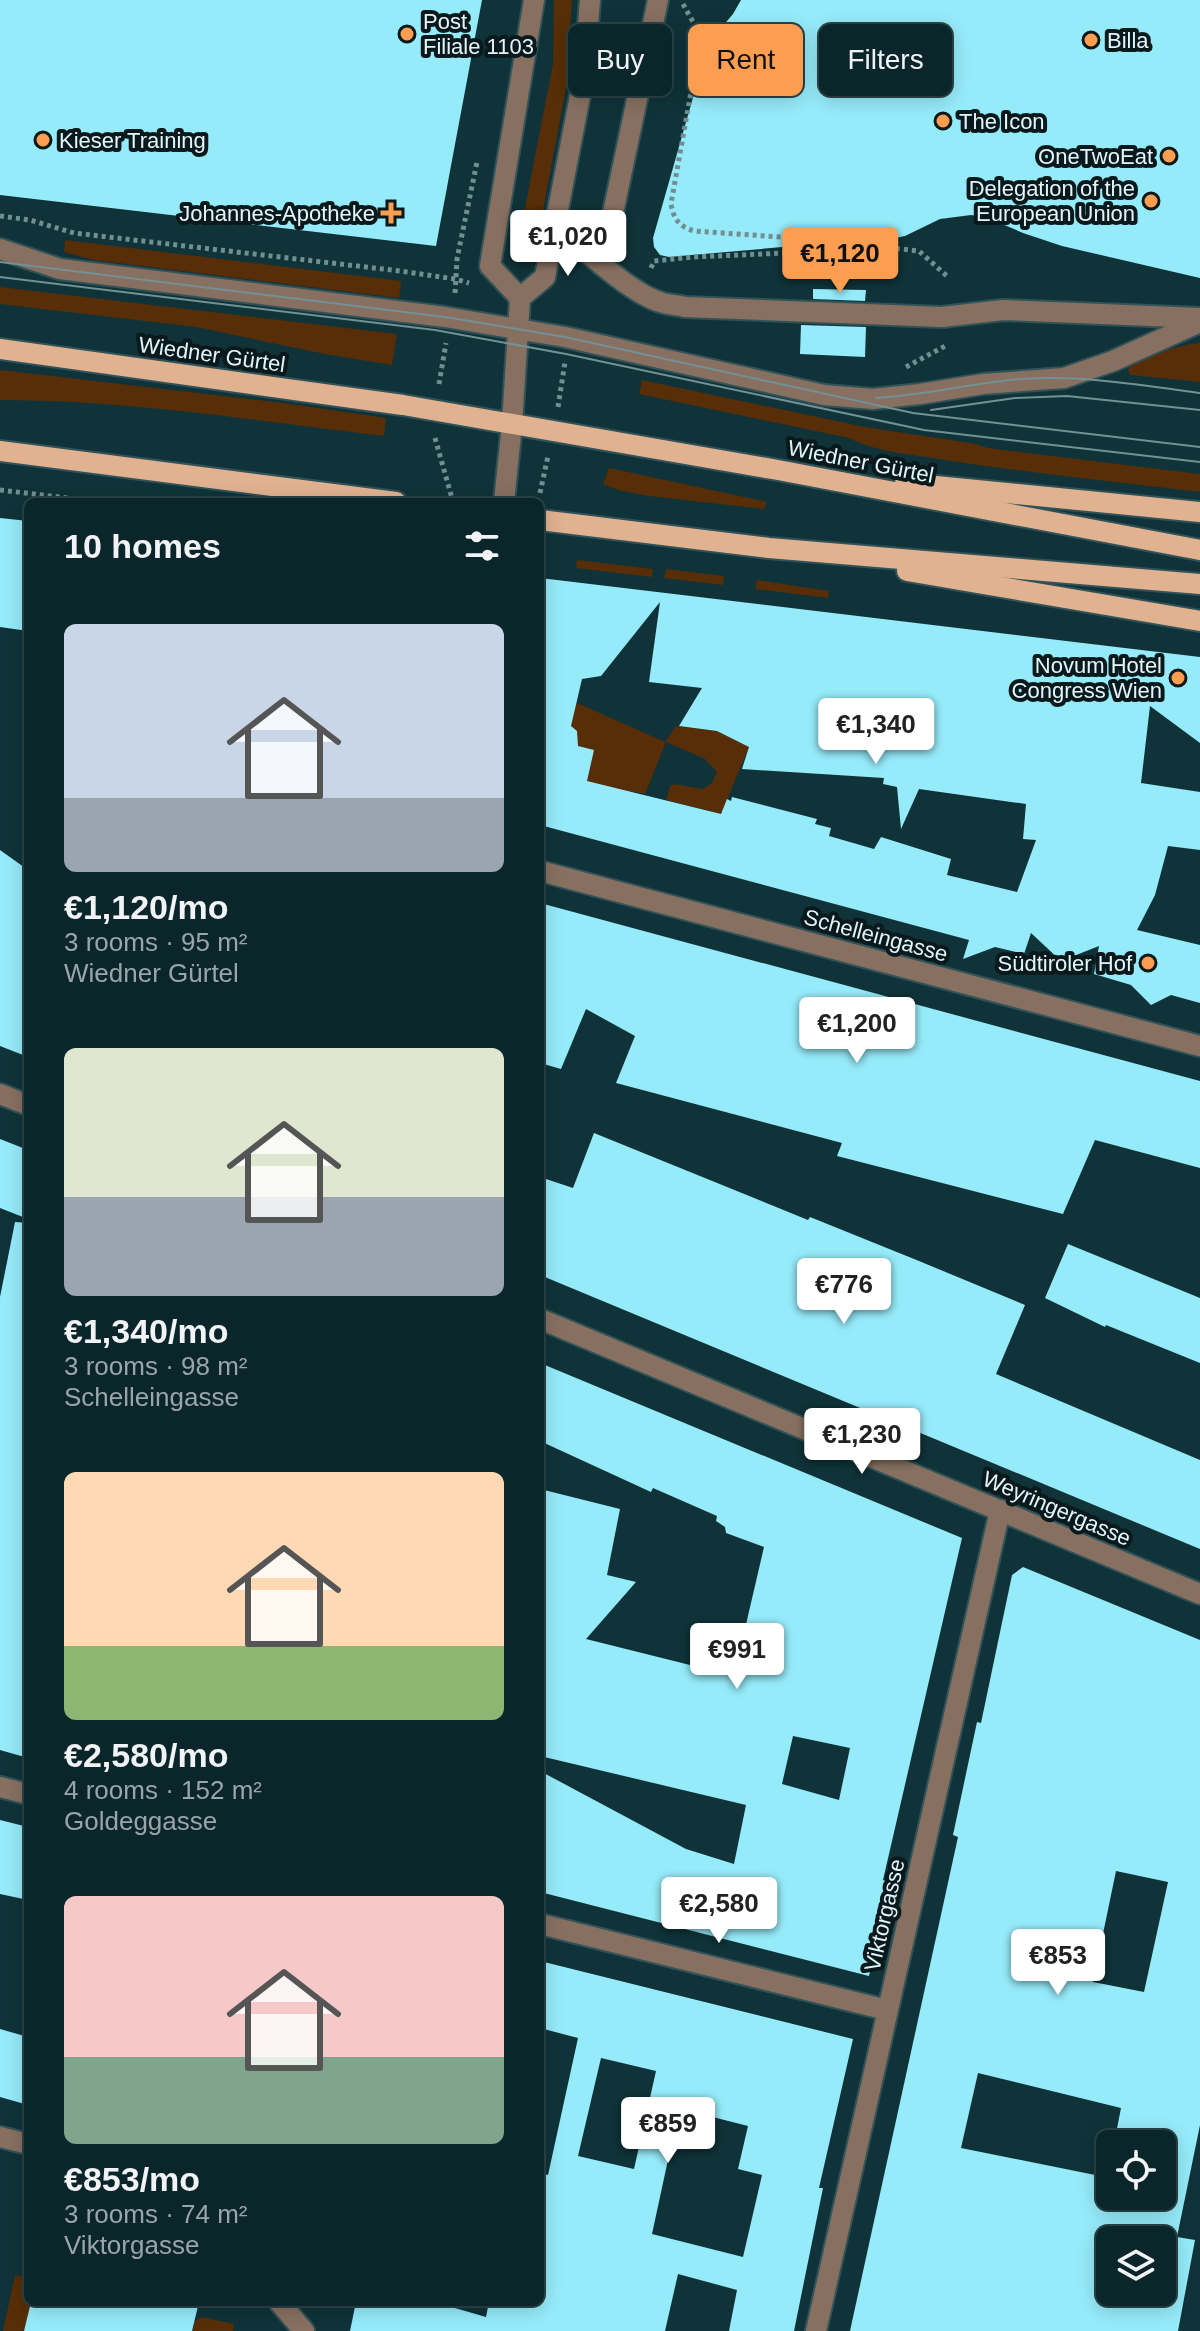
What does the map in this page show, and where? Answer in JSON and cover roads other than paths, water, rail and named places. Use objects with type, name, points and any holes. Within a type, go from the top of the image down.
[{"type":"main road","name":"Wiedner Gürtel","points":[[0,349],[403,405],[778,470],[1200,550]]},
{"type":"main road","points":[[0,451],[365,498]]},
{"type":"main road","points":[[778,470],[1200,512]]},
{"type":"main road","points":[[544,520],[769,548],[1200,584]]},
{"type":"main road","points":[[769,548],[1200,621]]},
{"type":"street","points":[[520,298],[490,266],[534,0]]},
{"type":"street","points":[[504,498],[520,298],[545,277],[584,75],[590,0]]},
{"type":"street","points":[[602,265],[658,0]]},
{"type":"street","points":[[556,223],[602,265],[650,298],[685,307],[942,317],[1003,310],[1200,320]]},
{"type":"street","points":[[0,249],[60,269],[370,306],[518,329],[824,395],[873,399],[1023,379],[1064,378],[1113,361],[1200,320]]},
{"type":"street","name":"Schelleingasse","points":[[544,872],[1200,1046]]},
{"type":"street","points":[[0,1094],[24,1103]]},
{"type":"street","name":"Weyringergasse","points":[[544,1321],[1200,1594]]},
{"type":"street","name":"Viktorgasse","points":[[816,2331],[1000,1510]]},
{"type":"street","points":[[0,1787],[24,1793]]},
{"type":"street","points":[[544,1925],[887,2010]]},
{"type":"street","points":[[0,2137],[24,2143]]},
{"type":"street","points":[[282,2306],[304,2331]]},
{"type":"tram line","points":[[0,262],[445,317],[565,337],[913,413],[1200,447]]},
{"type":"tram line","points":[[0,277],[435,330],[566,354],[924,430],[1200,462]]},
{"type":"tram line","points":[[876,398],[1044,378],[1111,382],[1200,393]]},
{"type":"tram line","points":[[931,410],[1015,398],[1067,396],[1200,410]]},
{"type":"place","name":"Post Filiale 1103","points":[[407,34]]},
{"type":"place","name":"Billa","points":[[1091,40]]},
{"type":"place","name":"The Icon","points":[[943,121]]},
{"type":"place","name":"Kieser Training","points":[[43,140]]},
{"type":"place","name":"OneTwoEat","points":[[1169,156]]},
{"type":"place","name":"Delegation of the European Union","points":[[1151,201]]},
{"type":"place","name":"Johannes-Apotheke","points":[[391,213]]},
{"type":"place","name":"Novum Hotel Congress Wien","points":[[1178,678]]},
{"type":"place","name":"Südtiroler Hof","points":[[1148,963]]}]
